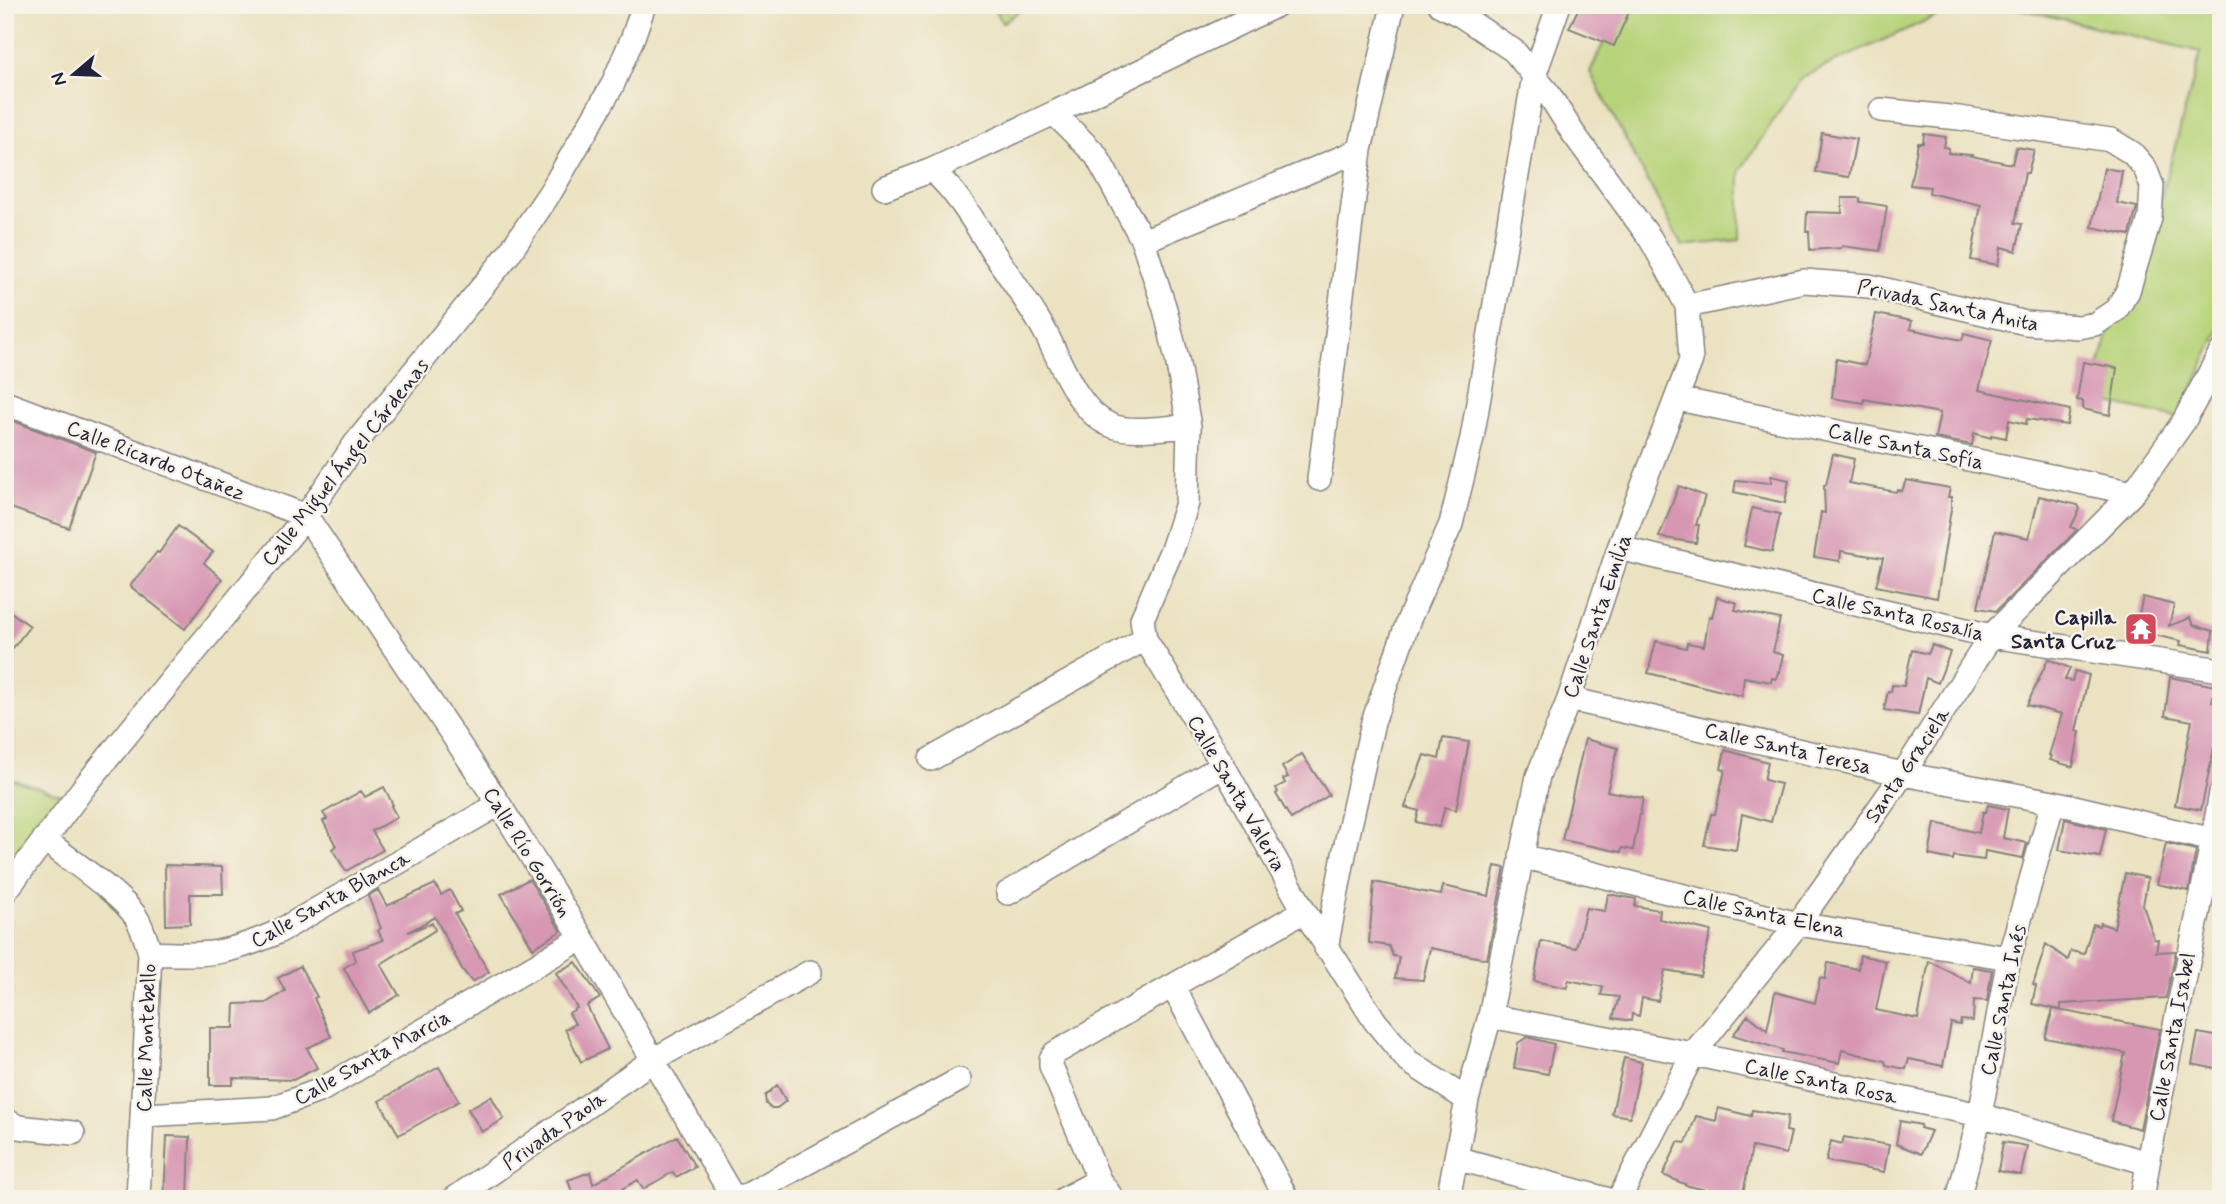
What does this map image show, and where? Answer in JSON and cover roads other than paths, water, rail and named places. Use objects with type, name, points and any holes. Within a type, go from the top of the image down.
[{"type":"street","name":"Calle Miguel Ángel Cárdenas","points":[[5,892],[15,863],[44,839],[306,516],[355,444],[508,255],[551,191],[612,86],[644,5]]},
{"type":"street","points":[[884,188],[932,170],[1277,5]]},
{"type":"street","points":[[1319,479],[1360,150],[1393,5]]},
{"type":"street","name":"Calle Santa Emilia","points":[[1440,5],[1514,51],[1650,238],[1687,306],[1691,360],[1619,548],[1569,699],[1538,776],[1490,1016],[1466,1100],[1448,1199]]},
{"type":"street","points":[[1326,948],[1373,722],[1409,619],[1451,524],[1472,438],[1534,76],[1559,5]]},
{"type":"street","name":"Privada Santa Anita","points":[[1687,306],[1804,281],[1869,286],[2026,323],[2078,327],[2095,324],[2116,310],[2128,291],[2150,218],[2152,186],[2146,168],[2132,153],[2111,140],[1959,118],[1881,110]]},
{"type":"street","points":[[931,760],[1145,639],[1142,619],[1173,547],[1187,502],[1189,426],[1177,359],[1143,241],[1096,155],[1054,113]]},
{"type":"street","points":[[1143,241],[1360,150]]},
{"type":"street","points":[[932,170],[958,197],[1042,327],[1080,398],[1095,415],[1110,425],[1126,429],[1189,426]]},
{"type":"street","name":"Santa Graciela","points":[[1619,1199],[1693,1054],[1798,924],[1903,774],[1991,636],[2133,493],[2183,421],[2221,352]]},
{"type":"street","name":"Calle Santa Sofía","points":[[1678,398],[2133,493]]},
{"type":"street","name":"Calle Ricardo Otañez","points":[[5,403],[306,516]]},
{"type":"street","name":"Calle Río Gorrión","points":[[306,516],[499,804],[582,937],[734,1199]]},
{"type":"street","name":"Calle Santa Rosalía","points":[[1619,548],[1991,636],[2221,670]]},
{"type":"street","name":"Calle Santa Valeria","points":[[1145,639],[1223,765],[1326,948],[1375,1021],[1408,1061],[1466,1100]]},
{"type":"street","name":"Calle Santa Teresa","points":[[1569,699],[1903,774],[2053,802],[2213,840]]},
{"type":"street","points":[[1008,893],[1223,765]]},
{"type":"street","name":"Calle Santa Isabel","points":[[2142,1199],[2171,1033],[2221,793]]},
{"type":"street","name":"Calle Santa Inés","points":[[1958,1199],[1980,1115],[2009,958],[2053,802]]},
{"type":"street","name":"Calle Santa Blanca","points":[[150,953],[199,955],[230,951],[256,942],[278,932],[499,804]]},
{"type":"street","name":"Calle Montebello","points":[[44,839],[123,902],[136,916],[144,931],[150,953],[138,1199]]},
{"type":"street","name":"Calle Santa Elena","points":[[1521,856],[1798,924],[2009,958]]},
{"type":"street","points":[[1113,1199],[1100,1180],[1051,1066],[1051,1059],[1055,1053],[1304,911]]},
{"type":"street","name":"Calle Santa Marcia","points":[[143,1115],[272,1108],[296,1101],[321,1090],[582,937]]},
{"type":"street","name":"Privada Paola","points":[[454,1199],[653,1060],[810,972]]},
{"type":"street","points":[[1173,987],[1287,1199]]},
{"type":"street","name":"Calle Santa Rosa","points":[[1490,1016],[1693,1054],[1980,1115],[2148,1163]]},
{"type":"street","points":[[740,1199],[959,1080]]},
{"type":"street","points":[[5,1120],[18,1127],[73,1133]]},
{"type":"street","points":[[1456,1158],[1606,1199]]},
{"type":"street","points":[[1064,1199],[1100,1180]]},
{"type":"place","name":"Capilla Santa Cruz","points":[[2141,629]]}]
